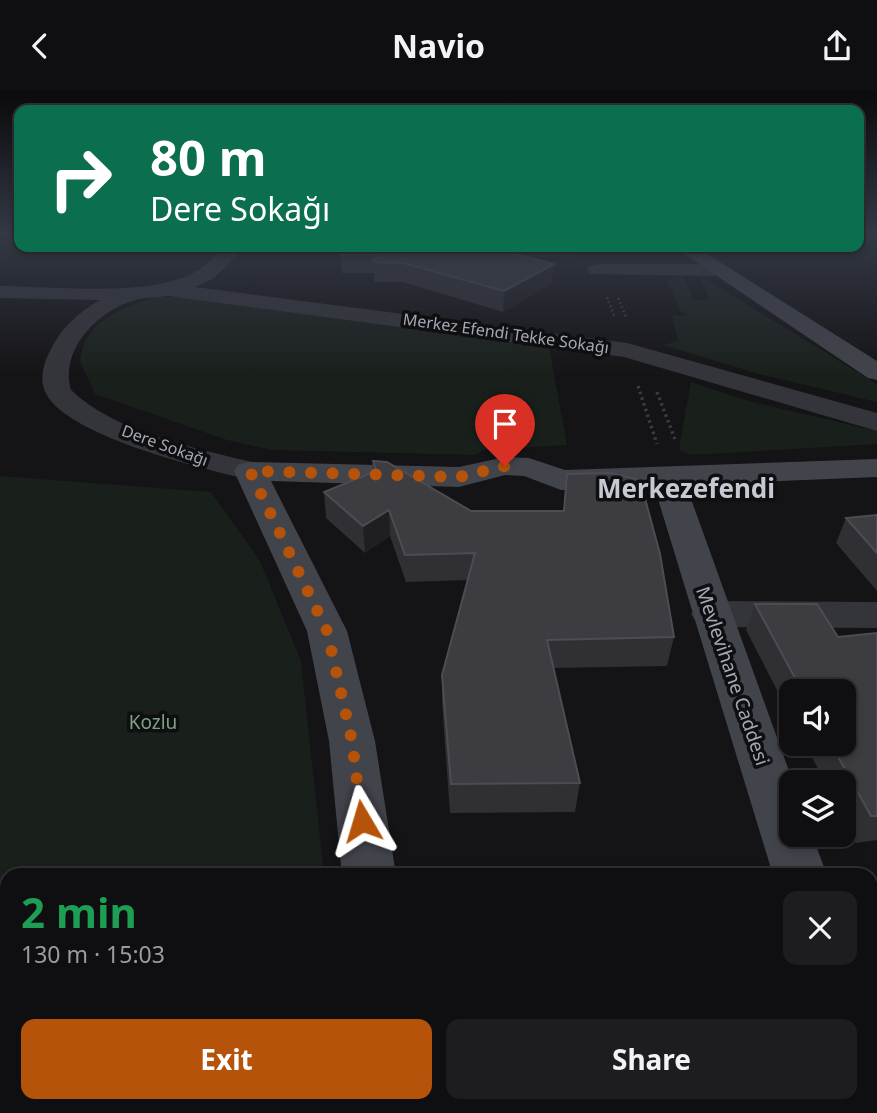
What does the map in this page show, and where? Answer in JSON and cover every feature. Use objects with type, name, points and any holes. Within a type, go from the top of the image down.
[{"type":"street","points":[[168,290],[188,282]]},
{"type":"street","points":[[737,282],[877,372]]},
{"type":"street","name":"Merkez Efendi Tekke Sokağı","points":[[0,292],[133,294],[168,290],[314,306],[627,350],[877,422]]},
{"type":"street","name":"Dere Sokağı","points":[[133,294],[99,308],[78,325],[64,345],[55,369],[57,391],[75,411],[188,456],[250,471],[459,477],[519,491],[537,489],[561,480],[667,477]]},
{"type":"street","points":[[667,477],[877,468]]},
{"type":"street","points":[[250,471],[327,631],[352,741],[368,868]]},
{"type":"street","name":"Mevlevihane Caddesi","points":[[667,477],[798,868]]},
{"type":"street","points":[[711,614],[877,615]]},
{"type":"green space","points":[[668,282],[686,282],[694,300],[710,299],[701,282],[710,282],[877,384],[877,402],[759,374],[663,345],[678,341],[672,315],[686,316],[680,310]]},
{"type":"green space","points":[[158,297],[187,297],[548,342],[567,445],[484,450],[475,455],[272,450],[227,440],[95,394],[80,361],[89,335],[108,317],[132,305]]},
{"type":"green space","points":[[691,382],[752,402],[877,431],[877,444],[691,455],[679,449]]},
{"type":"green space","name":"Kozlu","points":[[0,476],[211,492],[260,561],[301,661],[323,868],[0,868]]},
{"type":"building","points":[[470,282],[521,282],[504,291]]},
{"type":"building","points":[[373,461],[387,462],[471,511],[564,511],[567,474],[610,473],[640,480],[660,554],[674,637],[547,640],[580,783],[451,784],[442,675],[475,553],[405,555],[389,510],[363,526],[324,492],[376,471]]},
{"type":"building","points":[[877,515],[877,553],[846,518]]},
{"type":"building","points":[[755,604],[817,604],[838,637],[877,633],[877,816],[871,816],[856,789],[856,770],[845,770],[838,756],[856,756],[856,679],[796,679]]},
{"type":"district","name":"Merkezefendi","points":[[686,489]]},
{"type":"route","points":[[362,821],[352,741],[327,631],[264,495],[250,471],[459,477],[505,466]]}]
